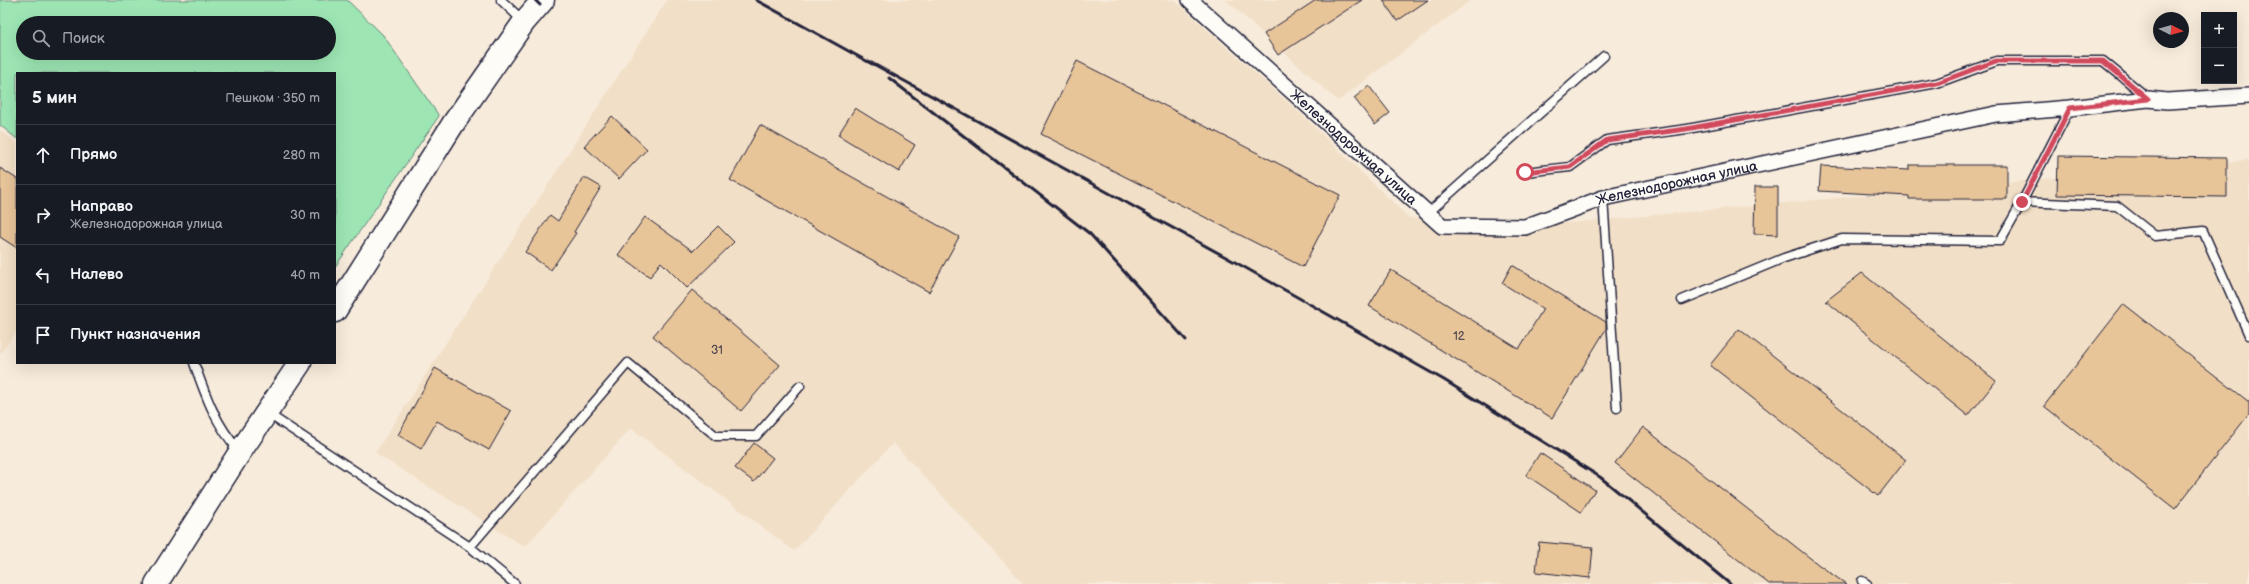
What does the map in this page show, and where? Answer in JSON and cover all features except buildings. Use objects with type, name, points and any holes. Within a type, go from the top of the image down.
[{"type":"main road","points":[[336,309],[454,124],[524,22],[543,0]]},
{"type":"main road","points":[[156,584],[240,452],[299,364]]},
{"type":"street","name":"Железнодорожная улица","points":[[1190,0],[1442,226],[1525,228],[1603,198],[1996,114],[2070,108],[2148,99],[2167,101],[2249,96]]},
{"type":"lane","points":[[501,0],[524,22]]},
{"type":"lane","points":[[1428,214],[1604,56]]},
{"type":"lane","points":[[1525,172],[1570,167],[1607,140],[1686,129],[1937,83],[1996,61],[2103,61],[2148,99]]},
{"type":"lane","points":[[1682,300],[1784,258],[1842,239],[2000,241],[2022,202],[2070,108]]},
{"type":"lane","points":[[1603,198],[1617,408]]},
{"type":"lane","points":[[2022,202],[2117,206],[2154,236],[2203,231],[2249,335]]},
{"type":"lane","points":[[470,547],[628,363],[716,436],[756,436],[800,386]]},
{"type":"lane","points":[[194,364],[205,394],[226,437],[240,452]]},
{"type":"lane","points":[[267,413],[470,547],[515,584]]},
{"type":"shaded area","points":[[667,0],[1174,0],[1302,115],[1409,218],[1525,227],[2249,160],[2249,584],[1024,584],[893,443],[794,551],[631,428],[525,547],[375,453]]},
{"type":"shaded area","points":[[1226,0],[1471,0],[1338,101]]},
{"type":"shaded area","points":[[0,130],[16,142],[16,332],[0,354]]},
{"type":"green space","points":[[0,0],[347,0],[383,35],[439,116],[336,266],[336,72],[16,72],[16,138],[0,125]]},
{"type":"railway","points":[[535,0],[540,5]]},
{"type":"railway","points":[[756,0],[872,64]]},
{"type":"railway","points":[[868,61],[1244,267],[1444,380],[1600,477],[1730,584]]},
{"type":"railway","points":[[889,78],[1090,234],[1186,340]]},
{"type":"route","points":[[1525,172],[1570,167],[1607,140],[1686,129],[1937,83],[1996,61],[2103,61],[2148,99],[2070,108],[2022,202]]}]
